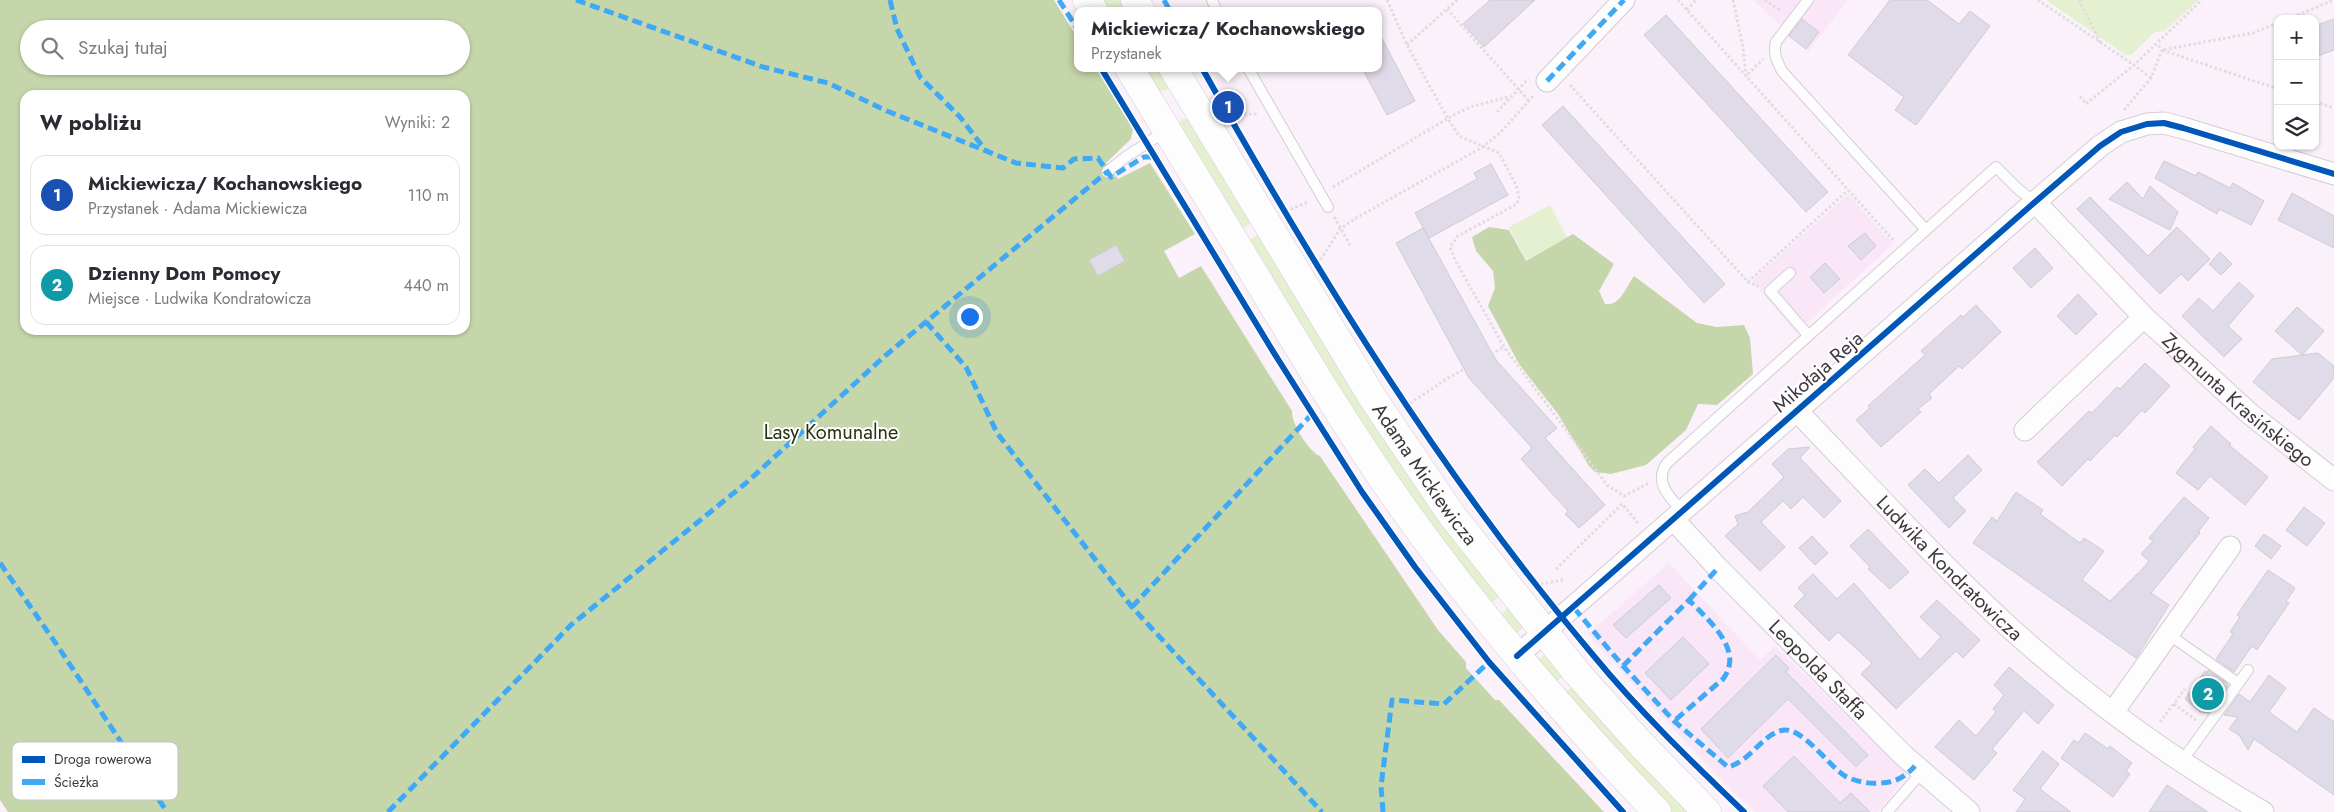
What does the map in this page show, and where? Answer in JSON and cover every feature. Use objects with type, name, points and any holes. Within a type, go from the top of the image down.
[{"type":"street","points":[[1552,76],[1624,0]]},
{"type":"street","name":"Adama Mickiewicza","points":[[1131,72],[1307,360],[1367,454],[1448,570],[1517,656],[1607,760],[1657,812]]},
{"type":"street","name":"Adama Mickiewicza","points":[[1175,72],[1391,426],[1451,514],[1544,633],[1638,741],[1707,812]]},
{"type":"street","points":[[1163,123],[1190,98]]},
{"type":"street","name":"Mikołaja Reja","points":[[1517,656],[2035,202],[2100,146],[2121,132],[2147,124],[2164,123],[2334,174]]},
{"type":"street","name":"Zygmunta Krasińskiego","points":[[2035,202],[2144,317],[2250,414],[2334,480]]},
{"type":"street","name":"Zygmunta Krasińskiego","points":[[2025,430],[2144,317]]},
{"type":"street","name":"Ludwika Kondratowicza","points":[[1797,411],[1943,564],[2031,646],[2113,712],[2182,762],[2262,812]]},
{"type":"street","name":"Leopolda Staffa","points":[[1678,516],[1725,575],[1922,772],[1969,812]]},
{"type":"street","points":[[2113,712],[2230,547]]},
{"type":"lane","points":[[1808,0],[1776,42],[1775,53],[1782,71],[1926,230]]},
{"type":"lane","points":[[1250,72],[1272,114],[1328,207]]},
{"type":"lane","points":[[1107,172],[1163,123]]},
{"type":"lane","points":[[1678,516],[1660,478],[1667,463],[1996,167],[2018,190],[2035,202]]},
{"type":"lane","points":[[1790,273],[1770,291],[1808,335]]},
{"type":"lane","points":[[2168,634],[2238,683]]},
{"type":"lane","points":[[2182,762],[2248,670]]},
{"type":"lane","points":[[1887,812],[1922,772]]},
{"type":"path","points":[[1387,0],[1407,45],[1459,136],[1500,153],[1516,185],[1519,196],[1517,204],[1458,236],[1450,247],[1504,347],[1607,485],[1624,496]]},
{"type":"path","points":[[1407,45],[1457,0]]},
{"type":"path","points":[[1678,0],[1903,251]]},
{"type":"path","points":[[1687,10],[1696,0]]},
{"type":"path","points":[[1733,0],[1744,46],[1746,76]]},
{"type":"path","points":[[1765,0],[1792,20]]},
{"type":"path","points":[[2038,0],[2151,78]]},
{"type":"path","points":[[2078,0],[2100,42]]},
{"type":"path","points":[[2079,95],[2086,104],[2134,65],[2202,0]]},
{"type":"path","points":[[2298,15],[2334,0]]},
{"type":"path","points":[[1447,9],[1529,101]]},
{"type":"path","points":[[2274,25],[2252,33],[2162,50],[2274,88]]},
{"type":"path","points":[[1746,76],[1765,56],[1775,53]]},
{"type":"path","points":[[1497,112],[1534,74],[1552,76],[1748,282],[1770,291]]},
{"type":"path","points":[[1318,264],[1340,229],[1484,146],[1501,132],[1552,76]]},
{"type":"path","points":[[1286,211],[1321,194],[1473,106],[1511,97]]},
{"type":"path","points":[[2319,103],[2334,108]]},
{"type":"path","points":[[1228,115],[1272,114]]},
{"type":"path","points":[[1748,282],[1848,190]]},
{"type":"path","points":[[1328,207],[1350,245]]},
{"type":"path","points":[[1406,406],[1448,378],[1504,347]]},
{"type":"path","points":[[1556,569],[1622,504],[1624,496],[1660,478]]},
{"type":"path","points":[[1622,504],[1642,528]]},
{"type":"path","points":[[1535,585],[1563,580]]},
{"type":"path","points":[[2157,727],[2185,688]]},
{"type":"path","points":[[2174,704],[2207,727]]},
{"type":"shaded area","points":[[1753,0],[1848,0],[1808,52]]},
{"type":"shaded area","points":[[1848,194],[1893,244],[1796,333],[1752,281]]},
{"type":"shaded area","points":[[1669,563],[1760,660],[1775,646],[1908,774],[1878,812],[1756,812],[1736,795],[1658,713],[1588,634]]},
{"type":"green space","name":"Lasy Komunalne","points":[[0,0],[1054,0],[1074,32],[1074,72],[1098,72],[1133,129],[1131,139],[1106,163],[1118,179],[1150,163],[1195,234],[1164,251],[1179,278],[1201,266],[1292,411],[1294,423],[1302,437],[1311,449],[1320,456],[1438,630],[1466,662],[1466,668],[1495,700],[1499,700],[1604,812],[8,812],[0,800]]},
{"type":"green space","points":[[1100,0],[1123,0],[1127,7],[1104,7]]},
{"type":"green space","points":[[2046,0],[2199,0],[2164,31],[2155,32],[2131,55],[2126,55]]},
{"type":"green space","points":[[1145,72],[1163,72],[1168,82],[1168,89],[1159,92]]},
{"type":"green space","points":[[1182,119],[1188,119],[1252,223],[1240,229],[1179,123]]},
{"type":"green space","points":[[1550,205],[1567,238],[1526,260],[1509,227]]},
{"type":"green space","points":[[1489,227],[1509,230],[1526,261],[1573,234],[1614,264],[1599,291],[1605,304],[1610,304],[1619,299],[1634,276],[1697,323],[1717,327],[1744,325],[1750,338],[1753,374],[1717,405],[1698,404],[1686,430],[1646,465],[1611,474],[1595,472],[1589,466],[1558,414],[1519,364],[1488,306],[1495,288],[1493,271],[1476,251],[1472,237]]},
{"type":"green space","points":[[1260,234],[1500,596],[1489,605],[1394,475],[1247,241]]},
{"type":"green space","points":[[1509,607],[1523,628],[1517,633],[1512,633],[1499,616]]},
{"type":"green space","points":[[1545,655],[1550,657],[1565,675],[1554,684],[1538,662]]},
{"type":"green space","points":[[1574,685],[1693,812],[1672,812],[1620,759],[1563,695]]},
{"type":"building","points":[[1490,0],[1535,0],[1484,47],[1463,24]]},
{"type":"building","points":[[1890,0],[1927,0],[1959,24],[1970,11],[1990,26],[1916,125],[1895,110],[1904,97],[1848,55]]},
{"type":"building","points":[[1666,15],[1828,192],[1806,212],[1644,35]]},
{"type":"building","points":[[1802,19],[1819,32],[1806,49],[1789,36]]},
{"type":"building","points":[[2334,19],[2334,50],[2319,56],[2319,25]]},
{"type":"building","points":[[1382,39],[1415,101],[1387,115],[1364,72],[1382,72]]},
{"type":"building","points":[[1563,106],[1725,284],[1704,303],[1542,125]]},
{"type":"building","points":[[2164,161],[2196,176],[2198,172],[2230,188],[2233,183],[2264,201],[2251,225],[2219,209],[2217,214],[2155,178]]},
{"type":"building","points":[[1491,164],[1508,195],[1429,238],[1415,213],[1477,179],[1474,173]]},
{"type":"building","points":[[2127,182],[2143,199],[2150,186],[2178,212],[2170,230],[2109,199]]},
{"type":"building","points":[[2292,193],[2334,216],[2334,248],[2278,220]]},
{"type":"building","points":[[2090,197],[2148,256],[2177,227],[2210,259],[2188,281],[2181,274],[2160,294],[2077,209]]},
{"type":"building","points":[[1423,228],[1496,360],[1557,428],[1545,438],[1605,505],[1579,528],[1565,514],[1568,511],[1521,459],[1532,448],[1469,378],[1396,243]]},
{"type":"building","points":[[1865,233],[1876,246],[1861,260],[1848,246]]},
{"type":"building","points":[[1116,245],[1125,261],[1098,276],[1089,260]]},
{"type":"building","points":[[2035,248],[2053,268],[2031,288],[2013,268]]},
{"type":"building","points":[[2220,252],[2232,264],[2221,275],[2209,264]]},
{"type":"building","points":[[1825,263],[1840,279],[1824,293],[1810,277]]},
{"type":"building","points":[[2239,282],[2254,296],[2228,326],[2242,339],[2224,357],[2182,316],[2199,298],[2213,311]]},
{"type":"building","points":[[2078,294],[2097,314],[2076,335],[2057,316]]},
{"type":"building","points":[[1976,305],[2001,332],[1962,369],[1959,366],[1929,394],[1932,398],[1918,409],[1921,412],[1881,447],[1856,420],[1870,408],[1868,406],[1925,355],[1921,351],[1961,315],[1963,317]]},
{"type":"building","points":[[2297,307],[2324,331],[2302,355],[2275,331]]},
{"type":"building","points":[[2318,353],[2334,366],[2334,378],[2299,420],[2253,382],[2272,359]]},
{"type":"building","points":[[2145,363],[2170,386],[2145,413],[2142,410],[2117,437],[2115,435],[2090,461],[2088,459],[2062,486],[2037,462],[2089,411],[2092,413],[2117,387],[2120,389]]},
{"type":"building","points":[[2211,426],[2231,444],[2229,445],[2268,477],[2245,505],[2210,476],[2198,490],[2176,473],[2195,449],[2193,447]]},
{"type":"building","points":[[1810,447],[1800,458],[1841,501],[1824,518],[1803,497],[1791,509],[1783,501],[1761,522],[1785,547],[1760,571],[1725,536],[1738,524],[1735,516],[1748,512],[1784,477],[1772,464],[1788,449]]},
{"type":"building","points":[[1968,455],[1982,470],[1953,498],[1966,511],[1949,528],[1908,485],[1925,469],[1939,483]]},
{"type":"building","points":[[2016,492],[2043,510],[2040,514],[2080,543],[2084,538],[2104,551],[2082,580],[2110,601],[2149,561],[2141,554],[2153,541],[2149,538],[2184,497],[2209,518],[2198,532],[2200,533],[2151,593],[2169,605],[2136,658],[1973,543],[1992,517],[1997,521]]},
{"type":"building","points":[[2304,507],[2325,523],[2307,546],[2286,530]]},
{"type":"building","points":[[1868,529],[1909,572],[1890,589],[1868,569],[1870,567],[1850,546]]},
{"type":"building","points":[[2264,534],[2281,546],[2271,559],[2255,546]]},
{"type":"building","points":[[1812,536],[1828,553],[1815,565],[1799,548]]},
{"type":"building","points":[[2268,570],[2295,588],[2286,602],[2289,603],[2257,650],[2252,646],[2234,672],[2216,659],[2233,634],[2230,632],[2240,617],[2237,615]]},
{"type":"building","points":[[1813,574],[1837,599],[1854,583],[1920,660],[1941,637],[1920,617],[1937,600],[1980,640],[1963,658],[1956,651],[1896,709],[1861,674],[1872,663],[1838,632],[1829,641],[1794,606],[1805,595],[1798,588]]},
{"type":"building","points":[[1659,585],[1671,598],[1626,638],[1613,625]]},
{"type":"building","points":[[1683,637],[1709,664],[1671,700],[1645,673]]},
{"type":"building","points":[[1776,655],[1789,668],[1786,672],[1868,755],[1856,767],[1788,699],[1728,758],[1701,729]]},
{"type":"building","points":[[2009,667],[2054,705],[2038,724],[2024,711],[1992,749],[1997,753],[1974,780],[1935,747],[1959,720],[1976,736],[1996,712],[1993,709],[2004,695],[1994,685]]},
{"type":"building","points":[[2208,670],[2227,683],[2228,686],[2208,713],[2200,712],[2185,699],[2205,671],[2207,673]]},
{"type":"building","points":[[2269,675],[2286,688],[2269,712],[2297,732],[2314,708],[2334,722],[2334,795],[2254,739],[2248,750],[2239,735],[2229,729],[2238,717],[2224,715],[2239,694],[2250,702]]},
{"type":"building","points":[[2085,733],[2108,749],[2110,746],[2132,763],[2126,771],[2130,774],[2113,797],[2061,758],[2074,740],[2078,743]]},
{"type":"building","points":[[2043,751],[2059,764],[2040,789],[2071,812],[2016,812],[2025,799],[2013,790]]},
{"type":"building","points":[[1794,756],[1840,803],[1851,793],[1870,812],[1788,812],[1763,786]]},
{"type":"building","points":[[2167,785],[2208,812],[2149,812]]},
{"type":"marked path","points":[[576,0],[763,67],[828,83],[887,111],[1016,163],[1063,168],[1074,159],[1098,158],[1111,177],[1144,157],[1155,157]]},
{"type":"marked path","points":[[890,0],[897,29],[920,77],[960,117],[986,151]]},
{"type":"marked path","points":[[1059,0],[1074,24]]},
{"type":"marked path","points":[[1164,0],[1168,7]]},
{"type":"marked path","points":[[1547,81],[1624,0]]},
{"type":"marked path","points":[[388,812],[571,625],[746,483],[886,355],[1107,172]]},
{"type":"marked path","points":[[926,322],[966,367],[997,433],[1132,607],[1322,812]]},
{"type":"marked path","points":[[1132,607],[1312,414]]},
{"type":"marked path","points":[[0,563],[121,742]]},
{"type":"marked path","points":[[1689,600],[1718,568]]},
{"type":"marked path","points":[[1623,666],[1689,600],[1714,626],[1727,647],[1730,657],[1729,668],[1723,679],[1674,721]]},
{"type":"marked path","points":[[1574,608],[1623,666],[1674,721],[1728,767],[1744,759],[1770,736],[1784,730],[1799,735],[1816,748],[1845,776],[1857,781],[1870,783],[1894,781],[1903,777],[1915,766]]},
{"type":"marked path","points":[[1383,812],[1381,786],[1392,700],[1444,704],[1489,662]]},
{"type":"marked path","points":[[159,800],[167,812]]},
{"type":"cycle path","points":[[1103,72],[1274,353],[1362,492],[1415,567],[1489,662],[1623,812]]},
{"type":"cycle path","points":[[1204,72],[1290,221],[1336,296],[1433,444],[1484,516],[1537,587],[1611,676],[1666,736],[1744,812]]},
{"type":"cycle path","points":[[1517,656],[2035,202],[2100,146],[2121,132],[2147,124],[2164,123],[2334,174]]},
{"type":"place","name":"Mickiewicza/ Kochanowskiego","points":[[1228,107]]},
{"type":"place","name":"Dzienny Dom Pomocy","points":[[2208,694]]}]
